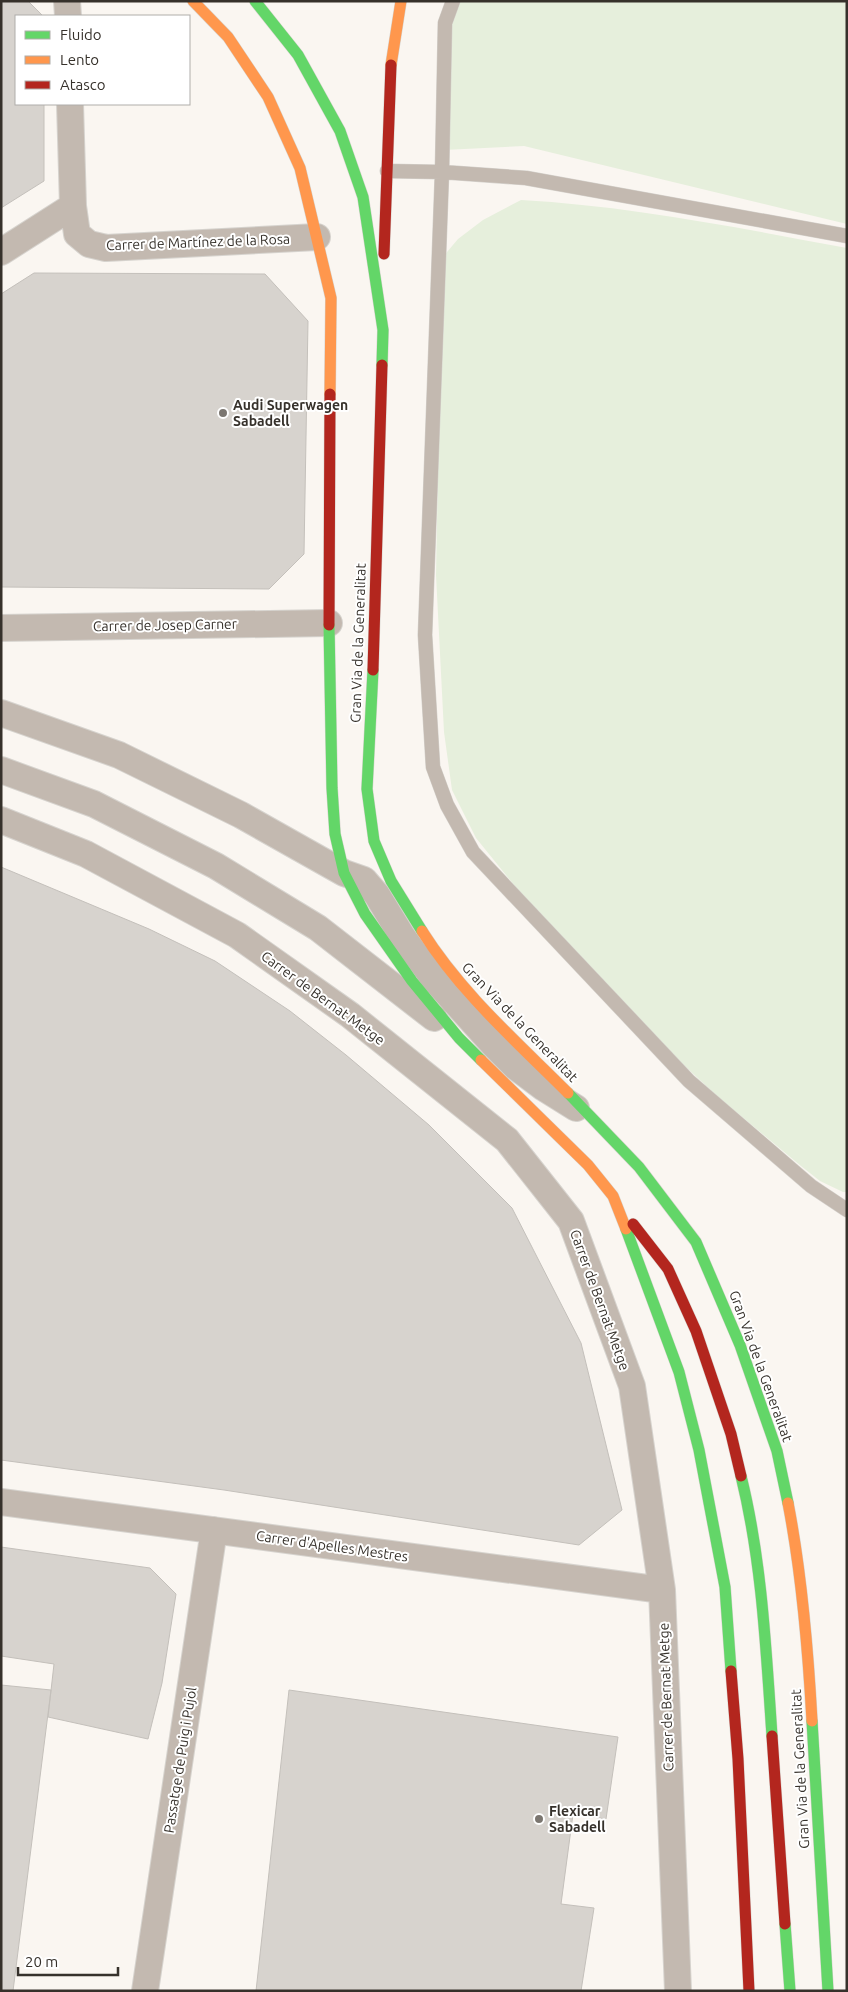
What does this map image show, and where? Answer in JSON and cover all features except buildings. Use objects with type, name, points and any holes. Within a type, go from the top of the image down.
[{"type":"street","points":[[67,1],[68,15]]},
{"type":"street","name":"Gran Via de la Generalitat","points":[[193,1],[228,37],[268,97],[300,168],[331,298],[329,622],[332,788],[336,834],[344,873],[365,914],[412,981],[459,1038],[588,1165],[613,1196],[679,1372],[699,1450],[725,1587],[738,1759],[749,1991]]},
{"type":"street","name":"Gran Via de la Generalitat","points":[[255,1],[298,55],[340,132],[363,197],[383,330],[372,696],[367,789],[374,841],[391,881],[440,959],[476,1001],[594,1118],[639,1166],[696,1242],[740,1345],[777,1451],[795,1540],[808,1644],[828,1991]]},
{"type":"street","points":[[383,330],[391,58],[401,1]]},
{"type":"street","name":"Carrer de Martínez de la Rosa","points":[[70,105],[73,206],[77,234],[89,244],[106,248],[317,237]]},
{"type":"street","points":[[1,252],[73,206]]},
{"type":"street","name":"Carrer de Josep Carner","points":[[1,628],[329,622]]},
{"type":"street","points":[[1,713],[119,755],[241,814],[344,873],[364,880],[377,895],[402,936],[434,979],[516,1067],[544,1088],[594,1118]]},
{"type":"street","points":[[1,770],[94,804],[216,866],[318,928],[459,1038]]},
{"type":"street","name":"Carrer de Bernat Metge","points":[[1,820],[86,854],[237,935],[350,1015],[507,1140],[571,1221],[632,1386],[662,1590],[678,1991]]},
{"type":"street","points":[[613,1196],[668,1269],[696,1331],[731,1434],[748,1504],[762,1592],[790,1991]]},
{"type":"street","name":"Carrer d'Apelles Mestres","points":[[1,1502],[662,1590]]},
{"type":"street","name":"Passatge de Puig i Pujol","points":[[145,1991],[214,1530]]},
{"type":"lane","points":[[453,1],[445,24],[442,172],[425,635],[433,767],[447,805],[473,852],[688,1081],[811,1186],[847,1210]]},
{"type":"lane","points":[[387,171],[442,172],[526,178],[847,236]]},
{"type":"green space","points":[[458,1],[847,1],[847,224],[524,146],[444,150],[447,36]]},
{"type":"green space","points":[[521,200],[603,207],[644,213],[847,248],[847,1192],[843,1192],[820,1181],[801,1166],[717,1096],[655,1038],[527,901],[476,838],[452,790],[444,732],[436,575],[442,258],[458,239],[483,220]]},
{"type":"traffic: fast","points":[[255,1],[298,55],[340,131],[363,197],[383,330],[382,365]]},
{"type":"traffic: fast","points":[[329,625],[332,788],[335,834],[344,873],[365,914],[412,981],[459,1038],[481,1060]]},
{"type":"traffic: fast","points":[[373,670],[367,789],[374,841],[391,881],[422,931]]},
{"type":"traffic: fast","points":[[568,1093],[639,1167],[696,1242],[740,1345],[777,1451],[788,1503]]},
{"type":"traffic: fast","points":[[626,1229],[679,1372],[699,1450],[725,1587],[731,1671]]},
{"type":"traffic: fast","points":[[741,1476],[754,1540],[758,1573],[772,1736]]},
{"type":"traffic: fast","points":[[812,1721],[828,1991]]},
{"type":"traffic: fast","points":[[785,1924],[790,1991]]},
{"type":"traffic: slow","points":[[193,1],[228,37],[268,97],[300,168],[331,298],[330,394]]},
{"type":"traffic: slow","points":[[391,65],[401,1]]},
{"type":"traffic: slow","points":[[422,931],[437,954],[490,1016],[568,1093]]},
{"type":"traffic: slow","points":[[481,1060],[588,1165],[613,1196],[626,1229]]},
{"type":"traffic: slow","points":[[788,1503],[804,1612],[812,1721]]},
{"type":"traffic: jam","points":[[384,254],[391,65]]},
{"type":"traffic: jam","points":[[373,670],[382,365]]},
{"type":"traffic: jam","points":[[329,625],[330,394]]},
{"type":"traffic: jam","points":[[633,1224],[668,1269],[696,1331],[731,1434],[741,1476]]},
{"type":"traffic: jam","points":[[731,1671],[738,1759],[749,1991]]},
{"type":"traffic: jam","points":[[772,1736],[785,1924]]},
{"type":"place","name":"Audi Superwagen Sabadell","points":[[223,413]]},
{"type":"place","name":"Flexicar Sabadell","points":[[539,1819]]}]
